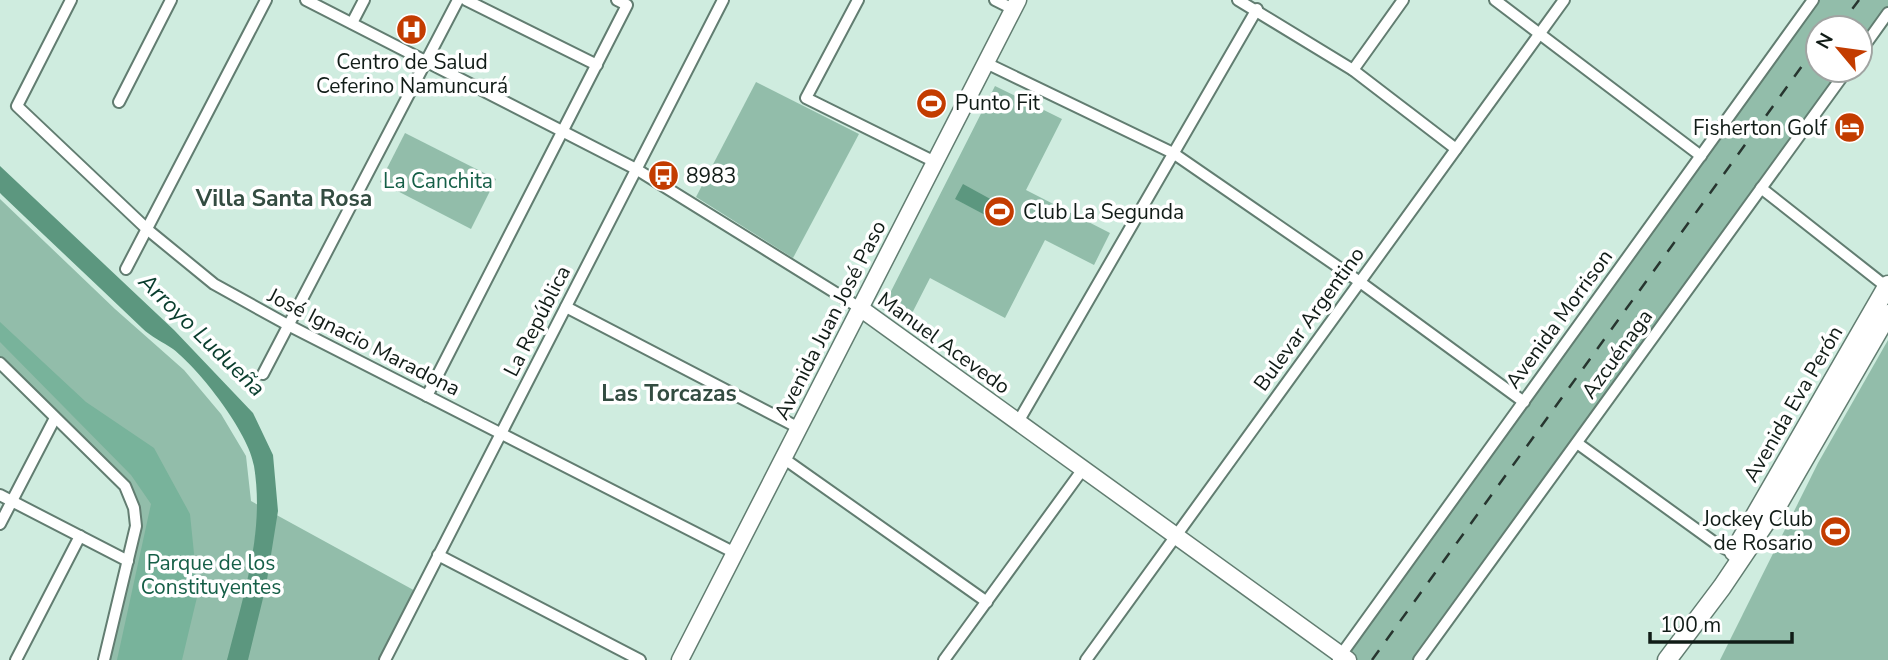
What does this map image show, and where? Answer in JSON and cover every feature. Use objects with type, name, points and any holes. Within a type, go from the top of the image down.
[{"type":"main road","name":"Avenida Juan José Paso","points":[[680,660],[1016,5]]},
{"type":"main road","name":"Avenida Eva Perón","points":[[1667,660],[1738,555],[1888,287]]},
{"type":"main road","name":"Manuel Acevedo","points":[[860,308],[1342,658]]},
{"type":"main road","name":"Avenida Eva Perón","points":[[1738,555],[1780,501],[1888,314]]},
{"type":"street","name":"José Ignacio Maradona","points":[[71,0],[17,106],[148,230],[214,284],[288,325],[735,553]]},
{"type":"street","points":[[118,102],[171,0]]},
{"type":"street","points":[[126,269],[266,0]]},
{"type":"street","name":"Manuel Acevedo","points":[[306,0],[636,169],[860,308]]},
{"type":"street","points":[[352,23],[364,0]]},
{"type":"street","points":[[262,374],[458,0]]},
{"type":"street","points":[[466,0],[597,65]]},
{"type":"street","name":"La República","points":[[384,660],[723,0]]},
{"type":"street","points":[[858,0],[806,98],[935,162]]},
{"type":"street","points":[[995,0],[1016,5]]},
{"type":"street","points":[[1238,0],[1257,9],[1353,70],[1456,149]]},
{"type":"street","points":[[1353,70],[1403,0]]},
{"type":"street","points":[[1495,0],[1701,156]]},
{"type":"street","name":"Bulevar Argentino","points":[[1086,660],[1564,0]]},
{"type":"street","name":"Avenida Morrison","points":[[1342,658],[1813,0]]},
{"type":"street","points":[[427,396],[597,65],[622,3]]},
{"type":"street","points":[[1018,422],[1257,9]]},
{"type":"street","points":[[1874,32],[1888,13]]},
{"type":"street","points":[[986,63],[1173,153],[1360,282],[1524,401]]},
{"type":"street","name":"Azcuénaga","points":[[1419,660],[1837,84]]},
{"type":"street","points":[[1761,188],[1888,287]]},
{"type":"street","points":[[566,307],[799,428]]},
{"type":"street","points":[[0,363],[125,486],[135,508],[136,526],[104,660]]},
{"type":"street","points":[[0,524],[55,418]]},
{"type":"street","points":[[1577,443],[1718,545],[1738,555]]},
{"type":"street","points":[[783,458],[987,603]]},
{"type":"street","points":[[944,660],[1083,469]]},
{"type":"street","points":[[0,495],[128,561]]},
{"type":"street","points":[[16,660],[80,536]]},
{"type":"street","points":[[438,555],[640,660]]},
{"type":"green space","points":[[1813,0],[1888,0],[1888,13],[1874,32],[1874,14],[1804,14],[1804,84],[1837,84],[1419,660],[1337,660]]},
{"type":"green space","points":[[756,82],[859,134],[793,258],[696,197]]},
{"type":"green space","name":"Club La Segunda","points":[[995,86],[1062,119],[1026,190],[1110,233],[1094,265],[1045,240],[1005,318],[930,278],[906,325],[882,309]]},
{"type":"green space","name":"La Canchita","points":[[405,133],[496,179],[471,229],[380,182]]},
{"type":"green space","name":"Parque de los Constituyentes","points":[[0,199],[115,309],[184,370],[221,414],[246,456],[251,501],[419,593],[385,660],[104,660],[136,526],[125,486],[0,363]]},
{"type":"green space","name":"Jockey Club de Rosario","points":[[1888,340],[1888,660],[1720,660],[1818,463]]},
{"type":"shaded area","name":"Arroyo Ludueña","points":[[0,166],[174,330],[253,413],[273,455],[278,511],[266,586],[248,660],[227,660],[251,564],[257,516],[254,466],[243,437],[222,403],[184,359],[146,331],[0,193]]},
{"type":"shaded area","points":[[963,184],[994,201],[987,216],[955,199]]},
{"type":"shaded area","points":[[0,322],[86,402],[154,448],[190,514],[198,593],[182,660],[117,660],[151,504],[131,475],[0,342]]},
{"type":"railway","points":[[1848,14],[1859,0]]},
{"type":"railway","points":[[1372,660],[1804,63]]},
{"type":"place","name":"Centro de Salud Ceferino Namuncurá","points":[[412,30]]},
{"type":"place","name":"Punto Fit","points":[[932,103]]},
{"type":"place","name":"Fisherton Golf","points":[[1850,128]]},
{"type":"place","name":"8983","points":[[663,176]]},
{"type":"place","name":"Club La Segunda","points":[[1000,212]]},
{"type":"place","name":"Jockey Club de Rosario","points":[[1836,531]]},
{"type":"district","name":"Villa Santa Rosa","points":[[284,198]]},
{"type":"district","name":"Las Torcazas","points":[[669,393]]}]
